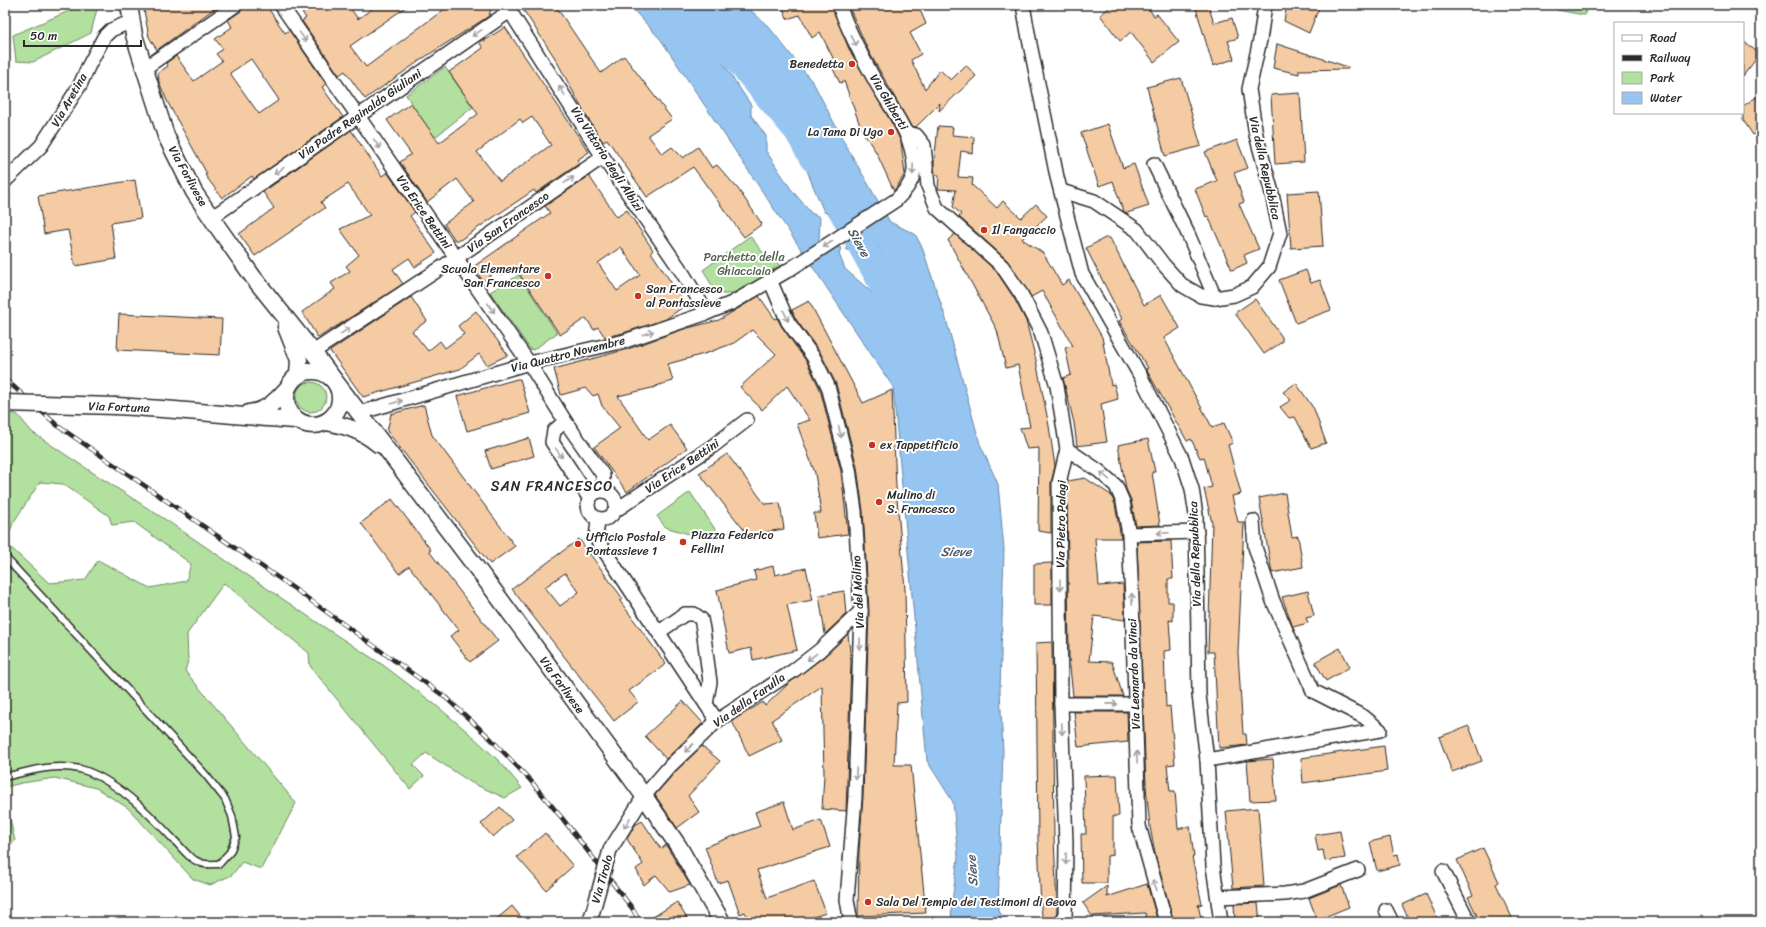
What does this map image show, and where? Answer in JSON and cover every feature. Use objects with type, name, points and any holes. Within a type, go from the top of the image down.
[{"type":"street","name":"Via Forlivese","points":[[130,5],[132,21],[166,136],[194,192],[211,218],[280,312],[313,352],[497,595],[644,796],[679,847],[722,922]]},
{"type":"street","points":[[145,68],[236,5]]},
{"type":"street","name":"Via Erice Bettini","points":[[281,5],[529,362],[565,421],[603,475],[603,490]]},
{"type":"street","name":"Via Ghiberti","points":[[787,271],[896,200],[906,190],[913,178],[915,167],[907,133],[878,85],[849,32],[839,5]]},
{"type":"street","name":"Via della Repubblica","points":[[1023,5],[1061,190],[1082,274],[1141,377],[1182,458],[1192,489],[1197,532],[1198,695],[1207,760],[1213,866],[1221,922]]},
{"type":"street","name":"Via della Repubblica","points":[[1061,190],[1094,200],[1137,230],[1163,264],[1182,285],[1201,296],[1215,298],[1234,295],[1252,287],[1269,267],[1280,233],[1271,190],[1256,135],[1249,89],[1260,40],[1261,6]]},
{"type":"street","name":"Via Padre Reginaldo Giuliani","points":[[211,218],[508,8]]},
{"type":"street","name":"Via Vittorio degli Albizi","points":[[508,8],[603,157],[645,217],[708,313]]},
{"type":"street","name":"Via Aretina","points":[[5,181],[41,146],[80,85],[104,37],[111,30],[132,21]]},
{"type":"street","name":"Via Pietro Palagi","points":[[907,133],[916,135],[924,145],[928,186],[937,208],[1002,266],[1021,294],[1041,333],[1057,386],[1067,449],[1060,483],[1061,704],[1066,842],[1065,922]]},
{"type":"street","name":"Via San Francesco","points":[[313,352],[456,258],[603,157]]},
{"type":"street","points":[[1154,164],[1189,236],[1215,298]]},
{"type":"street","name":"Via Quattro Novembre","points":[[359,413],[529,362],[624,340],[708,313],[732,304],[787,271]]},
{"type":"street","name":"Via del Molino","points":[[770,280],[788,322],[814,358],[828,386],[849,470],[855,511],[861,611],[855,797],[847,900],[851,922]]},
{"type":"street","name":"Via Forlivese","points":[[280,312],[299,360],[298,375]]},
{"type":"street","points":[[296,420],[288,410],[285,400],[286,390],[291,382],[298,375],[306,371],[316,370],[332,377]]},
{"type":"street","name":"Via Forlivese","points":[[296,420],[305,425],[317,426],[332,418],[339,408],[341,398],[339,387],[332,377]]},
{"type":"street","name":"Via Fortuna","points":[[232,416],[259,412],[271,406],[286,390]]},
{"type":"street","name":"Via Fortuna","points":[[5,403],[163,408],[232,416],[296,420]]},
{"type":"street","points":[[327,422],[359,413]]},
{"type":"street","name":"Via Erice Bettini","points":[[598,520],[608,518],[616,510],[713,446],[747,420]]},
{"type":"street","points":[[565,421],[554,431],[552,442],[590,499]]},
{"type":"street","name":"Via Forlivese","points":[[327,422],[349,426],[371,438],[391,455]]},
{"type":"street","name":"Via Leonardo da Vinci","points":[[1067,449],[1099,471],[1116,486],[1123,502],[1129,534],[1139,826],[1166,922]]},
{"type":"street","points":[[616,510],[616,500],[608,492],[603,490],[598,492],[590,499],[588,504],[589,510],[598,520],[596,538],[717,721]]},
{"type":"street","points":[[1207,760],[1380,730],[1364,717],[1313,691],[1273,601],[1256,547],[1253,521]]},
{"type":"street","points":[[1129,534],[1197,532]]},
{"type":"street","name":"Via della Farulla","points":[[644,796],[670,766],[717,721],[793,671],[820,650],[861,611]]},
{"type":"street","points":[[659,632],[685,614],[694,614],[701,619],[704,629],[710,682],[706,704]]},
{"type":"street","points":[[1061,704],[1135,704]]},
{"type":"street","name":"Via Tirolo","points":[[591,916],[610,850],[644,796]]},
{"type":"street","points":[[1218,897],[1285,894],[1297,892],[1358,870]]},
{"type":"street","points":[[1443,871],[1469,922]]},
{"type":"street","points":[[1386,910],[1392,922]]},
{"type":"lane","points":[[5,557],[205,774],[225,799],[232,816],[236,837],[230,852],[219,864],[202,864],[189,856],[136,803],[111,783],[80,769],[46,767],[5,777]]},
{"type":"green space","points":[[83,5],[98,5],[91,33],[33,62],[16,61],[13,35]]},
{"type":"green space","points":[[1555,5],[1589,5],[1584,15],[1557,10]]},
{"type":"green space","points":[[445,67],[473,107],[434,138],[406,95]]},
{"type":"green space","name":"Parchetto della Ghiacciaia","points":[[750,236],[764,254],[780,265],[739,291],[730,294],[722,294],[716,291],[703,270]]},
{"type":"green space","points":[[519,275],[557,333],[533,350],[530,349],[490,292]]},
{"type":"green space","points":[[311,382],[322,386],[326,397],[322,408],[311,412],[300,408],[296,397],[300,386]]},
{"type":"green space","points":[[5,413],[17,414],[32,432],[383,665],[437,706],[470,734],[499,761],[522,788],[505,798],[472,783],[426,753],[413,765],[424,776],[410,789],[310,666],[309,653],[224,583],[187,634],[188,661],[185,671],[296,803],[261,869],[242,862],[232,875],[210,885],[193,879],[128,808],[96,788],[55,778],[5,787]],"holes":[[[40,482],[63,484],[109,516],[112,525],[134,522],[191,564],[186,581],[150,588],[98,560],[85,580],[49,583],[6,543],[13,523]]]},
{"type":"green space","points":[[690,492],[717,532],[706,539],[665,527],[657,516]]},
{"type":"green space","points":[[5,815],[10,819],[15,841],[5,849]]},
{"type":"water","name":"Sieve","points":[[629,5],[745,5],[769,27],[814,84],[844,142],[890,222],[915,234],[922,247],[946,319],[980,444],[998,484],[1004,549],[1000,690],[1003,751],[998,910],[1007,922],[952,922],[951,909],[958,857],[953,802],[927,761],[893,387],[661,40]],"holes":[[[707,20],[741,44],[761,67],[794,124],[794,136],[824,212],[850,224],[846,250],[856,251],[861,237],[868,235],[879,249],[885,266],[892,275],[896,288],[896,296],[887,310],[875,295],[845,269],[839,254],[841,248],[819,241],[820,217],[811,213],[791,189],[766,151],[766,136],[751,115],[751,105],[714,50],[711,41],[704,32]]]},
{"type":"building","points":[[143,5],[222,5],[219,7],[218,6],[157,50],[149,37]]},
{"type":"building","points":[[244,5],[266,5],[285,33],[289,30],[326,84],[322,87],[343,117],[254,179],[252,176],[222,198],[205,175],[207,174],[168,103],[159,82],[158,73],[168,66],[166,63],[176,56],[194,81],[222,61],[216,54],[223,49],[215,39],[232,27],[228,20],[241,11]],"holes":[[[251,59],[279,100],[259,114],[230,73]]]},
{"type":"building","points":[[297,5],[348,5],[358,19],[377,5],[409,5],[350,46],[366,67],[450,5],[492,5],[489,16],[428,55],[365,99],[345,71],[339,75],[302,21],[306,18]]},
{"type":"building","points":[[520,5],[555,5],[601,73],[624,56],[672,119],[648,135],[662,154],[672,147],[683,158],[698,147],[712,168],[717,165],[738,189],[762,224],[744,237],[693,167],[647,197],[607,139],[603,142],[585,114],[555,58]]},
{"type":"building","points":[[782,5],[831,5],[849,49],[894,127],[901,142],[905,174],[894,191],[876,152],[862,131],[844,81],[840,83],[829,61],[833,58],[820,32],[812,38],[800,15],[787,19]]},
{"type":"building","points":[[848,5],[918,5],[926,24],[910,33],[921,54],[911,60],[925,89],[940,70],[951,80],[966,65],[976,76],[939,111],[940,103],[916,127],[911,126],[869,52]]},
{"type":"building","points":[[1113,5],[1146,5],[1154,16],[1157,14],[1179,42],[1154,62],[1131,32],[1120,41],[1100,15]]},
{"type":"building","points":[[1195,5],[1208,5],[1214,23],[1232,18],[1238,38],[1228,41],[1234,59],[1213,66]]},
{"type":"building","points":[[1287,5],[1320,5],[1309,33],[1284,21]]},
{"type":"building","points":[[505,27],[589,152],[577,160],[580,163],[536,193],[534,190],[460,240],[455,240],[444,224],[474,202],[457,179],[427,202],[400,162],[411,154],[387,120],[411,103],[439,143],[478,114],[449,72],[483,48],[479,42],[485,38],[484,41]],"holes":[[[532,117],[551,145],[500,181],[477,152],[520,119],[523,123]]]},
{"type":"building","points":[[1744,42],[1760,54],[1744,75]]},
{"type":"building","points":[[1277,44],[1348,67],[1348,69],[1299,70],[1299,74],[1273,68]]},
{"type":"building","points":[[1181,78],[1201,146],[1165,156],[1147,87]]},
{"type":"building","points":[[1300,93],[1304,162],[1275,164],[1271,95]]},
{"type":"building","points":[[1761,94],[1761,130],[1753,135],[1743,120],[1744,105]]},
{"type":"building","points":[[1108,124],[1123,168],[1134,164],[1149,206],[1127,213],[1123,211],[1113,181],[1099,186],[1081,133]]},
{"type":"building","points":[[938,126],[953,127],[952,135],[974,137],[973,153],[961,151],[958,177],[973,178],[972,185],[997,208],[1003,201],[1021,218],[1036,204],[1047,216],[1022,239],[1043,253],[1062,285],[1069,280],[1102,337],[1111,385],[1114,384],[1118,399],[1101,404],[1107,442],[1077,446],[1074,423],[1063,378],[1071,375],[1065,347],[1073,346],[1042,291],[1031,297],[1007,260],[959,217],[961,214],[953,207],[956,190],[938,189],[939,175],[935,175],[934,164]]},
{"type":"building","points":[[351,130],[382,176],[387,172],[415,212],[410,216],[436,253],[415,267],[409,258],[393,269],[403,284],[318,338],[302,312],[335,289],[331,283],[350,271],[346,266],[359,255],[340,229],[370,215],[348,184],[321,202],[325,208],[255,256],[239,234],[274,208],[263,192]]},
{"type":"building","points":[[1237,140],[1248,168],[1234,173],[1244,202],[1239,204],[1259,249],[1244,255],[1247,263],[1232,270],[1208,216],[1206,217],[1195,189],[1217,181],[1205,152]]},
{"type":"building","points":[[589,176],[617,217],[627,210],[653,250],[651,252],[686,305],[666,319],[623,333],[605,337],[598,327],[594,330],[586,318],[560,335],[514,266],[501,275],[497,271],[483,281],[473,267],[550,213],[545,206]],"holes":[[[621,247],[640,275],[617,291],[598,263]]]},
{"type":"building","points":[[135,180],[141,218],[111,223],[116,259],[75,266],[68,230],[44,234],[38,196]]},
{"type":"building","points":[[1319,191],[1323,246],[1291,248],[1287,193]]},
{"type":"building","points":[[955,234],[996,271],[1014,298],[1026,321],[1036,360],[1055,466],[1051,483],[1051,533],[1038,531],[1039,448],[1027,449],[1020,428],[1030,427],[1018,365],[1006,368],[997,330],[948,240]]},
{"type":"building","points":[[1105,238],[1110,238],[1144,305],[1161,295],[1180,328],[1164,338],[1212,427],[1224,423],[1233,443],[1228,445],[1241,494],[1232,496],[1238,522],[1244,522],[1238,653],[1243,734],[1246,734],[1247,745],[1219,748],[1214,652],[1208,652],[1212,523],[1204,489],[1212,487],[1204,457],[1200,458],[1191,439],[1187,441],[1146,369],[1148,368],[1119,321],[1122,319],[1086,248]]},
{"type":"building","points":[[1306,270],[1311,283],[1320,280],[1331,310],[1296,323],[1279,280]]},
{"type":"building","points":[[759,296],[775,319],[777,318],[807,362],[820,389],[841,471],[848,534],[817,538],[814,513],[821,513],[815,473],[797,424],[810,420],[787,386],[762,410],[740,387],[776,354],[752,330],[734,343],[704,354],[668,364],[673,381],[656,387],[618,396],[648,440],[670,425],[687,448],[627,492],[594,447],[620,428],[602,406],[598,394],[593,396],[586,388],[561,395],[554,369],[628,349],[684,329],[719,320]]},
{"type":"building","points":[[411,297],[427,321],[412,331],[428,351],[440,341],[445,348],[464,334],[458,326],[476,311],[508,355],[487,365],[479,354],[460,369],[363,397],[330,351]]},
{"type":"building","points":[[1255,299],[1282,337],[1282,342],[1264,354],[1235,313]]},
{"type":"building","points":[[809,301],[863,403],[892,390],[896,487],[905,589],[907,702],[897,703],[894,765],[911,765],[926,913],[858,916],[859,851],[863,797],[869,611],[863,511],[857,467],[836,384],[821,354],[795,318],[792,310]]},
{"type":"building","points":[[119,314],[222,319],[220,355],[117,350]]},
{"type":"building","points":[[520,379],[530,413],[467,431],[457,396]]},
{"type":"building","points":[[1296,383],[1314,409],[1326,443],[1311,448],[1295,417],[1289,418],[1280,407],[1291,400],[1283,392]]},
{"type":"building","points":[[424,405],[432,435],[515,546],[490,564],[387,431],[391,414]]},
{"type":"building","points":[[529,438],[534,456],[491,469],[485,451]]},
{"type":"building","points":[[1148,439],[1155,472],[1152,472],[1160,525],[1136,526],[1131,500],[1126,489],[1118,445]]},
{"type":"building","points":[[727,454],[765,504],[780,503],[784,529],[748,535],[699,473]]},
{"type":"building","points":[[1085,478],[1111,495],[1115,504],[1121,538],[1095,538],[1099,586],[1123,584],[1125,620],[1094,616],[1089,661],[1112,662],[1123,696],[1073,696],[1069,658],[1067,484],[1068,481]]},
{"type":"building","points":[[1285,493],[1292,537],[1298,536],[1303,567],[1272,573],[1259,498]]},
{"type":"building","points":[[392,499],[431,550],[429,551],[498,641],[470,662],[450,636],[459,630],[409,566],[399,574],[361,523]]},
{"type":"building","points":[[579,539],[623,599],[620,601],[666,664],[629,691],[638,702],[614,721],[512,589]],"holes":[[[565,573],[579,592],[560,606],[545,587]]]},
{"type":"building","points":[[1171,541],[1173,579],[1168,579],[1168,602],[1173,602],[1173,621],[1169,620],[1171,650],[1164,651],[1166,707],[1170,706],[1175,764],[1167,765],[1170,791],[1175,791],[1178,829],[1190,826],[1194,857],[1192,857],[1202,904],[1198,905],[1202,922],[1174,922],[1156,858],[1150,827],[1146,786],[1137,542]]},
{"type":"building","points":[[1052,563],[1052,605],[1034,605],[1034,564]]},
{"type":"building","points":[[773,566],[775,575],[806,568],[813,600],[787,605],[797,650],[753,660],[751,648],[729,653],[717,590],[756,580],[754,571]]},
{"type":"building","points":[[844,591],[846,614],[825,634],[819,595]]},
{"type":"building","points":[[1308,591],[1314,616],[1306,618],[1308,623],[1293,627],[1282,597]]},
{"type":"building","points":[[848,634],[851,661],[846,811],[822,809],[824,775],[822,686],[772,720],[782,740],[749,756],[732,721],[763,702],[765,706],[789,683],[825,656]]},
{"type":"building","points":[[1052,642],[1054,838],[1057,909],[1056,918],[1043,919],[1041,909],[1038,839],[1036,643]]},
{"type":"building","points":[[1340,648],[1350,667],[1326,681],[1315,662]]},
{"type":"building","points":[[683,701],[703,723],[666,759],[645,736]]},
{"type":"building","points":[[1074,712],[1127,712],[1128,742],[1078,747]]},
{"type":"building","points":[[1469,726],[1482,761],[1452,772],[1439,737]]},
{"type":"building","points":[[702,746],[720,761],[688,796],[699,812],[677,828],[655,795],[676,771]]},
{"type":"building","points":[[1384,746],[1387,771],[1303,783],[1301,758]]},
{"type":"building","points":[[1273,759],[1276,800],[1250,801],[1247,761]]},
{"type":"building","points":[[1117,775],[1119,816],[1113,816],[1113,855],[1107,856],[1107,883],[1082,883],[1081,834],[1086,834],[1084,776]]},
{"type":"building","points":[[784,802],[793,830],[821,820],[830,847],[757,870],[767,898],[814,881],[826,913],[797,922],[748,922],[745,912],[740,914],[728,880],[718,883],[705,847],[760,826],[755,812]]},
{"type":"building","points":[[500,807],[512,820],[493,837],[481,824]]},
{"type":"building","points":[[1258,808],[1264,886],[1233,888],[1226,811]]},
{"type":"building","points":[[642,821],[661,849],[666,845],[690,885],[670,892],[656,875],[644,885],[636,869],[643,864],[627,839],[635,825]]},
{"type":"building","points":[[1340,831],[1345,858],[1325,861],[1323,850],[1318,851],[1315,835]]},
{"type":"building","points":[[545,833],[573,866],[546,890],[517,857]]},
{"type":"building","points":[[1390,837],[1394,855],[1398,854],[1400,865],[1377,871],[1370,842]]},
{"type":"building","points":[[1483,848],[1499,882],[1496,884],[1514,922],[1480,922],[1468,897],[1473,895],[1457,860]]},
{"type":"building","points":[[1147,884],[1158,922],[1147,922],[1145,913],[1092,916],[1083,903],[1107,886],[1107,897]]},
{"type":"building","points":[[1341,885],[1349,907],[1317,920],[1309,898]]},
{"type":"building","points":[[1426,894],[1439,922],[1410,922],[1402,905]]},
{"type":"building","points":[[677,902],[689,922],[645,922]]},
{"type":"building","points":[[1258,903],[1260,922],[1235,922],[1234,904]]},
{"type":"building","points":[[512,906],[525,922],[493,922]]},
{"type":"waterway","name":"Sieve","points":[[692,5],[798,131],[813,158]]},
{"type":"waterway","name":"Sieve","points":[[841,208],[890,297],[904,340]]},
{"type":"railway","points":[[5,379],[58,426],[296,590],[445,697],[490,738],[530,780],[562,818],[632,908],[640,922]]},
{"type":"place","name":"Benedetta","points":[[852,64]]},
{"type":"place","name":"La Tana Di Ugo","points":[[891,132]]},
{"type":"place","name":"Il Fangaccio","points":[[984,230]]},
{"type":"place","name":"Scuola Elementare San Francesco","points":[[548,276]]},
{"type":"place","name":"San Francesco al Pontassieve","points":[[638,296]]},
{"type":"place","name":"ex Tappetificio","points":[[872,445]]},
{"type":"place","name":"Mulino di S. Francesco","points":[[879,502]]},
{"type":"place","name":"Piazza Federico Fellini","points":[[683,542]]},
{"type":"place","name":"Ufficio Postale Pontassieve 1","points":[[578,544]]},
{"type":"place","name":"Sala Del Tempio dei Testimoni di Geova","points":[[868,902]]},
{"type":"district","name":"SAN FRANCESCO","points":[[552,486]]}]
